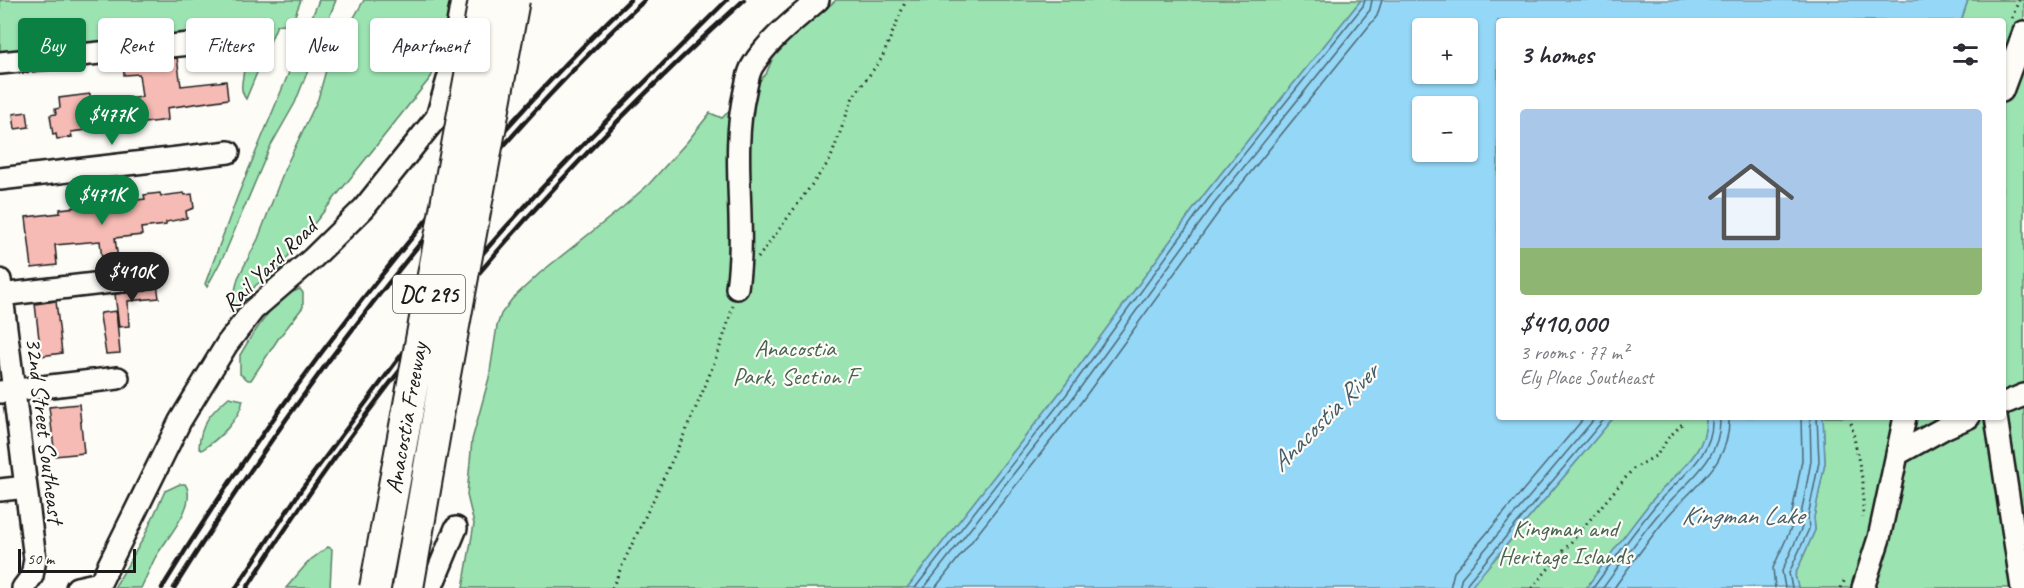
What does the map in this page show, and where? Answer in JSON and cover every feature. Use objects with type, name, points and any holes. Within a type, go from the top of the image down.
[{"type":"highway","name":"Anacostia Freeway","points":[[375,588],[484,0]]},
{"type":"highway","name":"Anacostia Freeway","points":[[408,588],[514,0]]},
{"type":"street","name":"Rail Yard Road","points":[[77,588],[100,584],[180,421],[227,344],[253,310],[312,259],[364,208],[437,117],[449,76],[462,0]]},
{"type":"street","points":[[737,288],[742,254],[736,151],[741,111],[751,67],[771,41],[818,0]]},
{"type":"street","points":[[2006,80],[2024,32]]},
{"type":"street","points":[[0,63],[186,44]]},
{"type":"street","points":[[0,179],[229,152]]},
{"type":"street","points":[[1,290],[146,278]]},
{"type":"street","name":"32nd Street Southeast","points":[[1,290],[7,391],[26,487],[35,559],[30,587]]},
{"type":"street","points":[[7,391],[118,378]]},
{"type":"street","points":[[2006,402],[2024,395]]},
{"type":"street","points":[[1855,582],[1879,538],[1904,420]]},
{"type":"street","points":[[1899,453],[1962,420]]},
{"type":"street","points":[[1996,420],[2022,588]]},
{"type":"street","points":[[0,490],[26,487]]},
{"type":"street","points":[[431,588],[456,528]]},
{"type":"path","points":[[1851,420],[1863,483],[1863,521]]},
{"type":"path","points":[[1532,588],[1633,469],[1657,455],[1668,437],[1682,424]]},
{"type":"path","points":[[1841,588],[1855,582]]},
{"type":"green space","points":[[0,0],[301,0],[294,18],[286,18],[286,24],[277,25],[274,32],[274,18],[186,18],[186,35],[174,37],[174,18],[98,18],[98,46],[86,48],[86,18],[18,18],[18,56],[0,58]]},
{"type":"green space","points":[[319,0],[336,0],[329,18],[312,18]]},
{"type":"green space","points":[[364,0],[454,0],[451,18],[370,18],[370,72],[433,72],[278,269],[256,285],[234,312],[230,312],[238,278],[258,239],[285,168],[318,99],[326,72],[358,72],[358,18],[354,18]]},
{"type":"green space","name":"Anacostia Park, Section F","points":[[836,0],[1361,0],[1203,196],[1061,391],[907,588],[463,588],[474,524],[467,495],[472,440],[489,378],[501,314],[512,299],[540,273],[649,184],[710,113],[722,118],[766,74],[774,55]]},
{"type":"green space","points":[[1968,0],[2024,0],[2024,588],[1798,588],[1795,575],[1815,530],[1814,517],[1825,463],[1823,420],[2006,420],[2006,18],[1962,18]]},
{"type":"green space","points":[[244,72],[257,72],[246,99],[242,92]]},
{"type":"green space","points":[[289,72],[307,72],[295,103],[270,147],[225,253],[207,287],[205,284],[238,195]]},
{"type":"green space","points":[[300,289],[303,293],[303,307],[251,380],[248,380],[240,374],[240,355],[273,306],[283,296]]},
{"type":"green space","points":[[229,397],[243,400],[238,415],[221,435],[202,450],[199,448],[204,425],[212,413]]},
{"type":"green space","name":"Kingman and Heritage Islands","points":[[1611,420],[1706,420],[1705,431],[1695,454],[1650,503],[1586,588],[1408,588],[1493,561]]},
{"type":"green space","points":[[185,484],[188,501],[179,522],[155,558],[141,588],[114,588],[143,539],[165,491]]},
{"type":"green space","points":[[328,547],[332,549],[330,588],[286,588],[309,561]]},
{"type":"water","name":"Anacostia River","points":[[1361,0],[1968,0],[1962,18],[1496,18],[1496,420],[1611,420],[1470,588],[907,588],[1061,391],[1203,196]]},
{"type":"water","name":"Kingman Lake","points":[[1706,420],[1823,420],[1825,463],[1814,517],[1815,530],[1795,575],[1798,587],[1586,588],[1650,503],[1695,454],[1705,431]]},
{"type":"building","points":[[174,58],[177,58],[181,86],[226,81],[228,99],[167,108],[168,120],[71,132],[72,137],[57,139],[56,134],[53,135],[50,115],[56,114],[55,109],[60,108],[59,98],[90,94],[91,104],[142,97],[139,74],[124,75],[124,72],[174,72]]},
{"type":"building","points":[[27,112],[29,127],[15,129],[13,114]]},
{"type":"building","points":[[160,193],[161,196],[192,194],[194,208],[186,211],[187,218],[166,222],[166,225],[141,228],[142,235],[115,238],[119,267],[103,269],[100,241],[55,245],[57,265],[32,268],[26,217],[60,213],[60,209],[145,199],[144,195]]},
{"type":"building","points":[[157,284],[159,298],[128,301],[129,326],[119,327],[115,294],[147,291]]},
{"type":"building","points":[[56,301],[62,353],[41,356],[35,304]]},
{"type":"building","points":[[116,311],[120,353],[106,354],[100,316],[101,313]]},
{"type":"building","points":[[79,404],[84,453],[55,456],[49,407]]},
{"type":"railway","points":[[162,588],[266,429],[381,276],[503,132],[630,0]]},
{"type":"railway","points":[[174,588],[272,439],[377,297],[475,178],[594,49],[645,0]]},
{"type":"railway","points":[[460,280],[557,172],[727,0]]},
{"type":"railway","points":[[247,588],[300,507],[356,428],[476,277],[605,134],[744,0]]},
{"type":"railway","points":[[236,588],[301,490],[422,327]]}]
